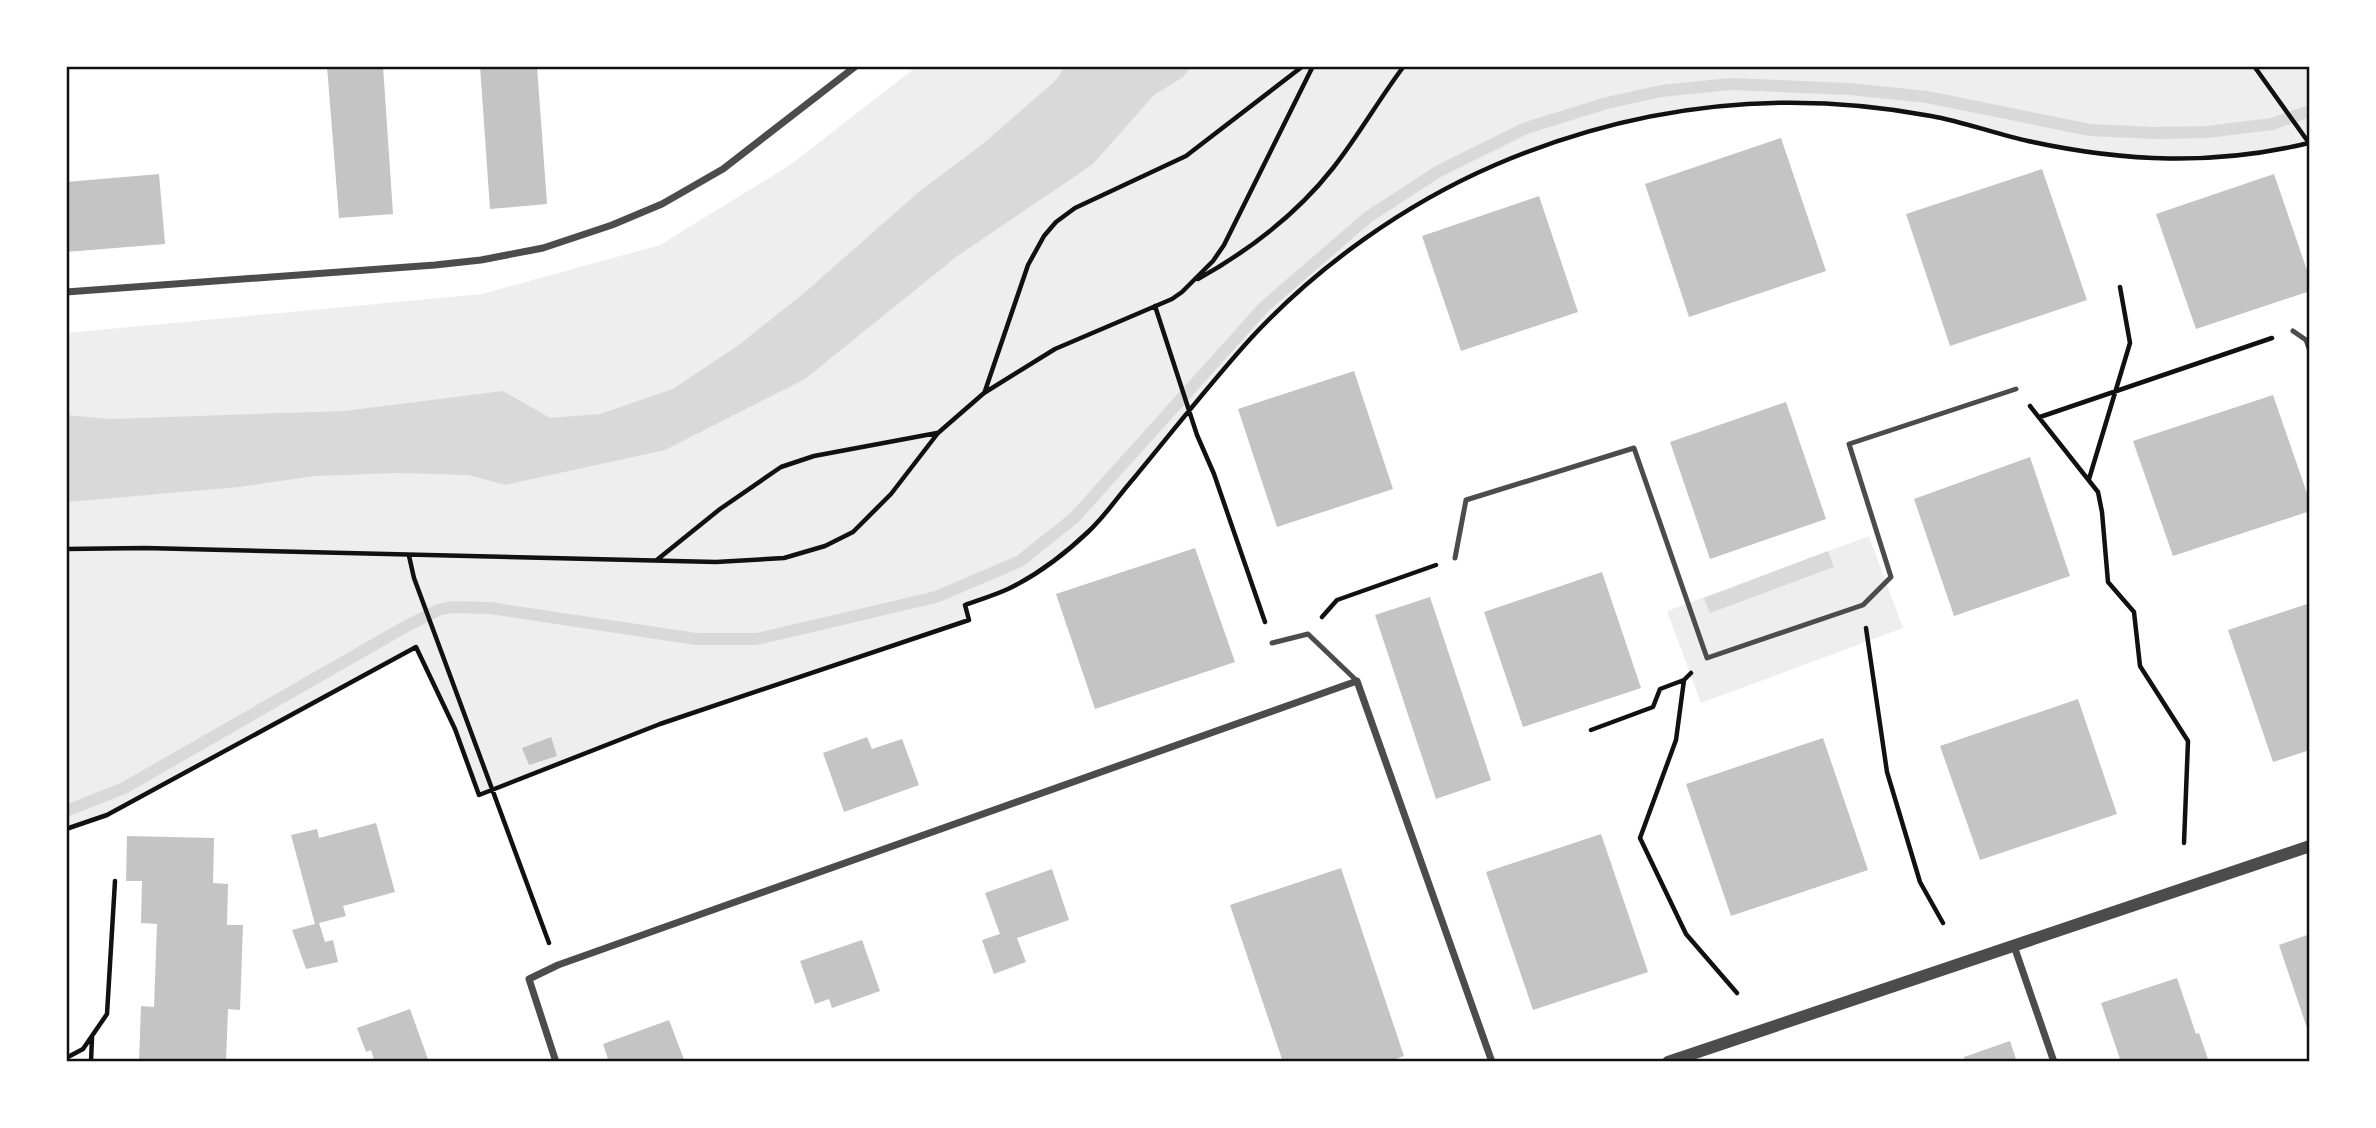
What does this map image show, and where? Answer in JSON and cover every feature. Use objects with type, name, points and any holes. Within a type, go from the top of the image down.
[{"type":"street","points":[[66,292],[435,265],[481,260],[543,248],[636,216],[696,185],[748,150],[856,66]]},
{"type":"street","points":[[556,1062],[530,979],[558,965],[1357,681],[1492,1062]]},
{"type":"street","points":[[1668,1062],[2309,846]]},
{"type":"street","points":[[2014,946],[2054,1062]]},
{"type":"lane","points":[[2293,331],[2306,340],[2309,351]]},
{"type":"lane","points":[[1455,558],[1466,499],[1634,448],[1707,658],[1863,605],[1891,577],[1849,444],[2016,389]]},
{"type":"lane","points":[[1272,643],[1308,634],[1357,681]]},
{"type":"path","points":[[984,393],[1028,265],[1044,236],[1056,222],[1075,208],[1186,156],[1303,66]]},
{"type":"path","points":[[1194,281],[1224,245],[1313,66]]},
{"type":"path","points":[[66,549],[145,548],[716,562],[784,558],[825,546],[853,532],[891,494],[938,433],[984,393],[1055,349],[1172,299],[1194,281],[1237,257],[1272,231],[1318,187],[1404,66]]},
{"type":"path","points":[[66,829],[107,815],[416,647],[456,729],[479,795],[660,723],[969,620],[965,605],[1010,588],[1052,562],[1091,530],[1253,336],[1303,288],[1375,230],[1494,165],[1577,135],[1669,111],[1740,104],[1799,103],[1876,107],[1934,116],[2023,140],[2090,153],[2153,159],[2221,159],[2277,151],[2309,143],[2254,66]]},
{"type":"path","points":[[2089,480],[2130,343],[2120,287]]},
{"type":"path","points":[[1155,306],[1197,435],[1214,474],[1272,643]]},
{"type":"path","points":[[2040,417],[2293,331]]},
{"type":"path","points":[[2016,389],[2098,492],[2108,582],[2134,612],[2140,666],[2188,741],[2185,843]]},
{"type":"path","points":[[657,559],[720,509],[781,467],[814,456],[938,433]]},
{"type":"path","points":[[409,556],[414,578],[558,965]]},
{"type":"path","points":[[1308,634],[1337,600],[1455,558]]},
{"type":"path","points":[[1863,605],[1886,772],[1920,882],[1943,923]]},
{"type":"path","points":[[1591,730],[1653,707],[1660,689],[1685,680],[1707,658]]},
{"type":"path","points":[[1685,680],[1676,740],[1640,838],[1686,934],[1737,993]]},
{"type":"path","points":[[66,1058],[83,1049],[107,1014],[115,881]]},
{"type":"path","points":[[90,1062],[92,1036]]},
{"type":"shaded area","points":[[916,67],[2309,67],[2309,143],[2221,159],[2153,159],[2023,140],[1934,116],[1876,107],[1799,103],[1740,104],[1669,111],[1611,124],[1494,165],[1375,230],[1303,288],[1253,336],[1091,530],[1052,562],[1010,588],[966,605],[969,620],[660,724],[479,795],[455,729],[416,647],[107,815],[67,829],[66,333],[482,294],[660,245],[790,165]]},
{"type":"shaded area","points":[[1065,67],[1190,67],[1183,77],[1154,95],[1093,164],[956,257],[805,379],[665,450],[505,485],[469,475],[396,473],[315,476],[239,487],[67,502],[67,415],[110,419],[344,411],[503,391],[550,418],[600,414],[673,389],[736,347],[803,294],[921,190],[984,143],[1055,81]]},
{"type":"shaded area","points":[[1869,536],[1903,628],[1701,703],[1667,611]]},
{"type":"shaded area","points":[[1828,551],[1834,567],[1710,613],[1704,598]]},
{"type":"building","points":[[327,66],[383,66],[393,214],[339,218]]},
{"type":"building","points":[[480,66],[537,66],[547,204],[490,209]]},
{"type":"building","points":[[1781,138],[1826,271],[1689,317],[1645,184]]},
{"type":"building","points":[[2042,169],[2087,300],[1950,346],[1906,214]]},
{"type":"building","points":[[159,174],[165,244],[66,252],[66,182]]},
{"type":"building","points":[[2274,174],[2310,279],[2310,291],[2196,329],[2156,214]]},
{"type":"building","points":[[1539,196],[1578,312],[1461,351],[1422,236]]},
{"type":"building","points":[[1354,371],[1393,489],[1277,527],[1238,409]]},
{"type":"building","points":[[2273,395],[2310,502],[2310,511],[2173,556],[2133,441]]},
{"type":"building","points":[[1786,402],[1826,519],[1710,559],[1670,442]]},
{"type":"building","points":[[2030,457],[2070,576],[1954,616],[1914,499]]},
{"type":"building","points":[[1195,548],[1235,662],[1095,709],[1056,594]]},
{"type":"building","points":[[1602,572],[1641,688],[1523,727],[1484,612]]},
{"type":"building","points":[[1430,597],[1491,780],[1436,799],[1375,615]]},
{"type":"building","points":[[2310,603],[2310,750],[2273,762],[2228,630]]},
{"type":"building","points":[[2078,699],[2117,814],[1980,860],[1940,746]]},
{"type":"building","points":[[551,737],[557,756],[529,765],[522,748]]},
{"type":"building","points":[[867,737],[872,749],[902,739],[919,785],[844,812],[823,753]]},
{"type":"building","points":[[1823,738],[1868,870],[1731,916],[1686,784]]},
{"type":"building","points":[[376,823],[395,892],[343,906],[346,916],[319,923],[325,942],[333,940],[338,962],[306,969],[292,930],[315,924],[291,835],[317,829],[319,838]]},
{"type":"building","points":[[1601,834],[1648,972],[1533,1010],[1486,872]]},
{"type":"building","points":[[127,836],[214,838],[213,883],[228,884],[227,925],[243,925],[240,1010],[228,1009],[226,1062],[139,1062],[141,1006],[154,1007],[157,924],[141,923],[142,881],[126,881]]},
{"type":"building","points":[[1341,868],[1404,1056],[1387,1062],[1283,1062],[1230,905]]},
{"type":"building","points":[[1052,869],[1069,920],[1017,938],[1026,962],[994,974],[982,940],[1000,934],[985,893]]},
{"type":"building","points":[[2310,934],[2310,1034],[2309,1034],[2279,945]]},
{"type":"building","points":[[862,940],[880,991],[832,1008],[829,999],[815,1004],[800,961]]},
{"type":"building","points":[[2177,978],[2196,1034],[2199,1033],[2209,1062],[2121,1062],[2101,1003]]},
{"type":"building","points":[[410,1009],[429,1062],[375,1062],[371,1050],[366,1052],[357,1028]]},
{"type":"building","points":[[669,1020],[685,1062],[609,1062],[603,1044]]},
{"type":"building","points":[[2010,1041],[2017,1062],[1965,1062],[1964,1057]]},
{"type":"waterway","points":[[66,811],[124,788],[438,610],[452,607],[490,608],[696,639],[757,639],[936,597],[1020,561],[1074,518],[1264,307],[1368,217],[1439,171],[1526,128],[1607,103],[1661,91],[1731,84],[1850,89],[1927,97],[2090,130],[2154,133],[2207,132],[2272,124],[2310,111]]}]
